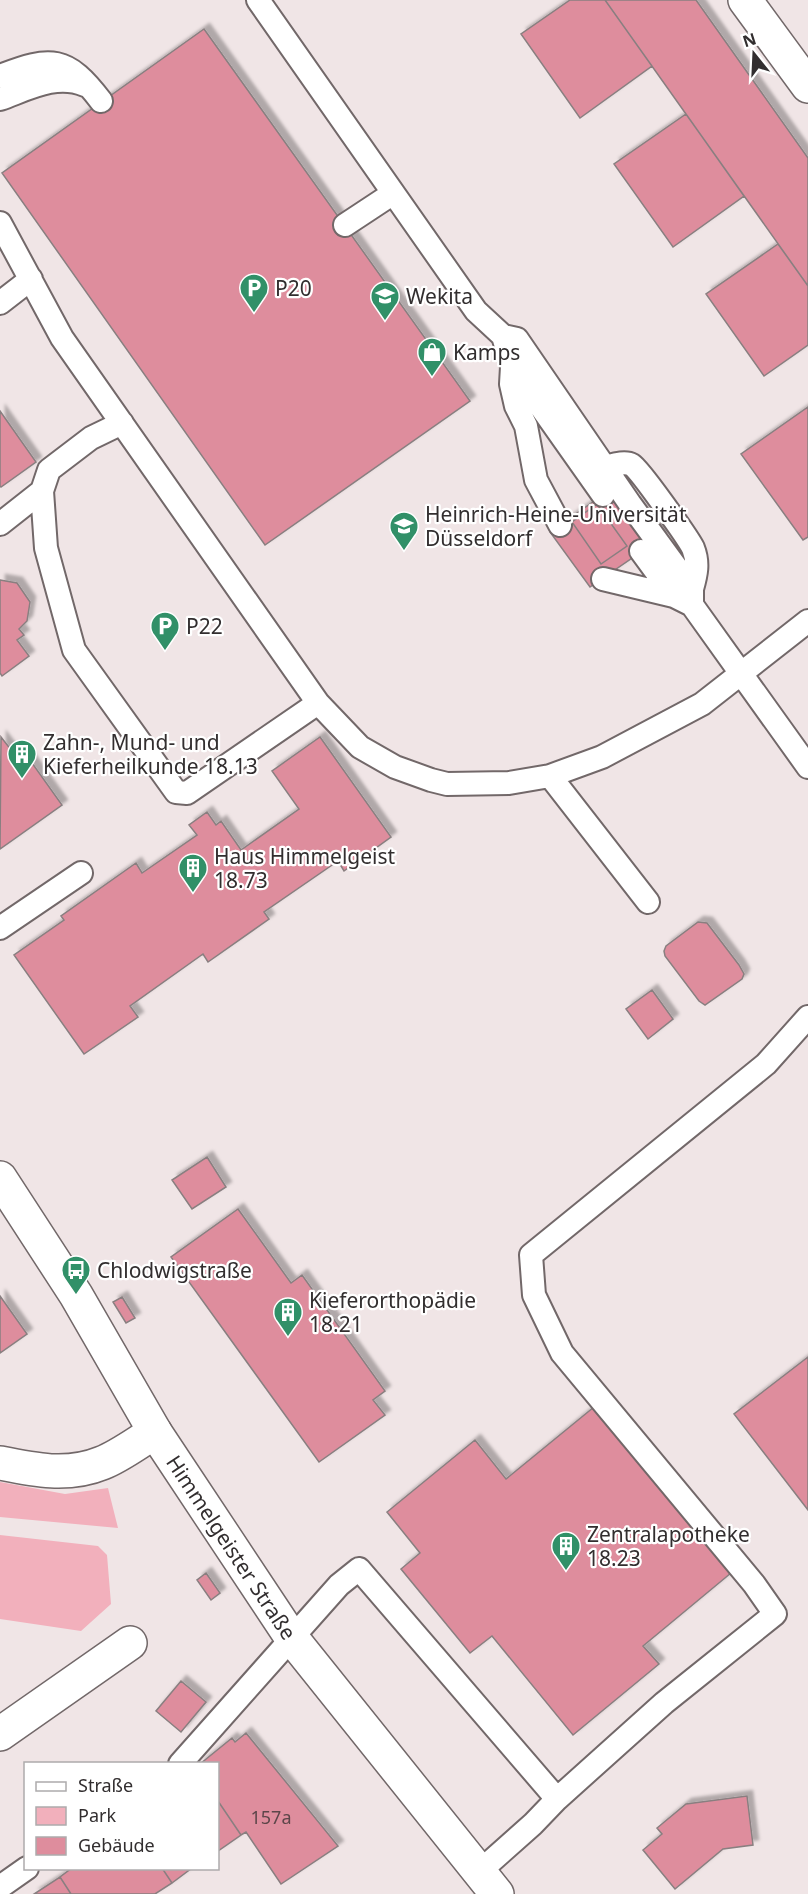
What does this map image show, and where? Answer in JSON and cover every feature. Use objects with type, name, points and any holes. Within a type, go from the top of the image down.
[{"type":"street","points":[[745,0],[808,86]]},
{"type":"street","name":"Himmelgeister Straße","points":[[0,1178],[76,1295],[155,1432],[291,1637],[488,1883]]},
{"type":"street","points":[[0,1463],[44,1471],[78,1471],[104,1463],[155,1432]]},
{"type":"street","points":[[0,1734],[130,1643]]},
{"type":"lane","points":[[258,0],[476,311],[503,336],[512,366],[603,495]]},
{"type":"lane","points":[[0,76],[28,65],[58,64],[80,75],[96,95],[73,80],[64,79],[0,99]]},
{"type":"lane","points":[[345,225],[392,194]]},
{"type":"lane","points":[[0,223],[62,338],[318,703],[360,747],[395,767],[447,784],[509,783],[550,776],[602,757],[702,704],[808,621]]},
{"type":"lane","points":[[0,303],[31,279]]},
{"type":"lane","points":[[503,336],[517,339],[605,467],[686,597],[808,767]]},
{"type":"lane","points":[[512,366],[511,384],[516,406],[526,426],[530,441],[536,480],[560,525]]},
{"type":"lane","points":[[122,423],[91,438],[49,470],[42,491],[46,548],[74,650],[176,792],[187,793],[318,703]]},
{"type":"lane","points":[[0,524],[42,491]]},
{"type":"lane","points":[[641,551],[686,597]]},
{"type":"lane","points":[[603,579],[686,597]]},
{"type":"lane","points":[[550,776],[648,902]]},
{"type":"lane","points":[[0,928],[81,873]]},
{"type":"lane","points":[[488,1883],[533,1824],[557,1799],[664,1703],[775,1614],[754,1584],[562,1353],[534,1295],[531,1255],[766,1064],[808,1017]]},
{"type":"lane","points":[[182,1762],[241,1697],[291,1637],[339,1586],[359,1569],[557,1799]]},
{"type":"lane","points":[[0,1887],[26,1870]]},
{"type":"green space","points":[[0,1482],[65,1494],[108,1488],[118,1528],[0,1517]]},
{"type":"green space","points":[[0,1535],[98,1546],[107,1555],[111,1604],[81,1631],[0,1619]]},
{"type":"building","points":[[570,0],[605,0],[652,66],[580,118],[521,34]]},
{"type":"building","points":[[605,0],[696,0],[808,158],[808,286]]},
{"type":"building","name":"P20","points":[[204,29],[470,401],[265,545],[2,173]]},
{"type":"building","points":[[686,114],[744,196],[673,247],[614,164]]},
{"type":"building","points":[[778,244],[808,286],[808,345],[764,376],[706,294]]},
{"type":"building","points":[[808,407],[808,537],[803,540],[741,454]]},
{"type":"building","points":[[0,411],[36,462],[1,487],[0,486]]},
{"type":"building","points":[[617,485],[664,536],[590,587],[550,532]]},
{"type":"building","points":[[597,504],[627,546],[601,564],[572,522]]},
{"type":"building","points":[[0,580],[17,583],[30,602],[27,621],[19,629],[24,635],[17,640],[29,656],[2,676],[0,673]]},
{"type":"building","name":"Zahn-, Mund- und Kieferheilkunde 18.13","points":[[1,737],[15,755],[22,749],[62,805],[0,849]]},
{"type":"building","name":"Haus Himmelgeist 18.73","points":[[320,737],[391,837],[344,871],[338,861],[264,912],[269,919],[208,962],[203,954],[130,1006],[138,1017],[84,1054],[14,955],[64,920],[61,916],[136,863],[142,873],[197,835],[189,825],[207,812],[216,825],[221,821],[241,850],[299,809],[272,771]]},
{"type":"building","points":[[698,922],[707,923],[744,974],[742,979],[705,1005],[699,1001],[665,956],[664,951],[666,946]]},
{"type":"building","points":[[652,990],[673,1019],[648,1039],[626,1009]]},
{"type":"building","points":[[207,1157],[226,1187],[192,1209],[172,1180]]},
{"type":"building","name":"Kieferorthopädie 18.21","points":[[238,1209],[291,1283],[302,1275],[385,1391],[373,1400],[385,1415],[319,1462],[171,1257]]},
{"type":"building","points":[[0,1296],[27,1334],[0,1353]]},
{"type":"building","points":[[122,1297],[135,1318],[126,1323],[113,1302]]},
{"type":"building","points":[[808,1357],[808,1510],[734,1414]]},
{"type":"building","name":"Zentralapotheke 18.23","points":[[594,1407],[731,1573],[643,1646],[659,1664],[573,1735],[492,1636],[470,1653],[401,1569],[420,1553],[387,1512],[475,1440],[506,1479]]},
{"type":"building","points":[[206,1573],[220,1593],[211,1600],[197,1580]]},
{"type":"building","points":[[181,1681],[206,1702],[181,1732],[156,1711]]},
{"type":"building","points":[[246,1733],[338,1846],[281,1884],[246,1832],[241,1835],[219,1802],[219,1762],[202,1762],[232,1738],[235,1742]]},
{"type":"building","points":[[747,1796],[753,1845],[723,1849],[675,1889],[643,1850],[662,1834],[657,1828],[686,1804]]},
{"type":"building","points":[[219,1802],[241,1835],[219,1850]]},
{"type":"building","points":[[69,1870],[163,1870],[172,1883],[155,1894],[71,1894],[60,1877]]},
{"type":"building","points":[[163,1870],[189,1870],[172,1883]]},
{"type":"building","points":[[60,1877],[71,1894],[34,1894]]},
{"type":"place","name":"P20","points":[[254,314]]},
{"type":"place","name":"Wekita","points":[[385,322]]},
{"type":"place","name":"Kamps","points":[[432,378]]},
{"type":"place","name":"Heinrich-Heine-Universität Düsseldorf","points":[[404,552]]},
{"type":"place","name":"P22","points":[[165,652]]},
{"type":"place","name":"Zahn-, Mund- und Kieferheilkunde 18.13","points":[[22,780]]},
{"type":"place","name":"Haus Himmelgeist 18.73","points":[[193,894]]},
{"type":"place","name":"Chlodwigstraße","points":[[76,1296]]},
{"type":"place","name":"Kieferorthopädie 18.21","points":[[288,1338]]},
{"type":"place","name":"Zentralapotheke 18.23","points":[[566,1572]]}]
